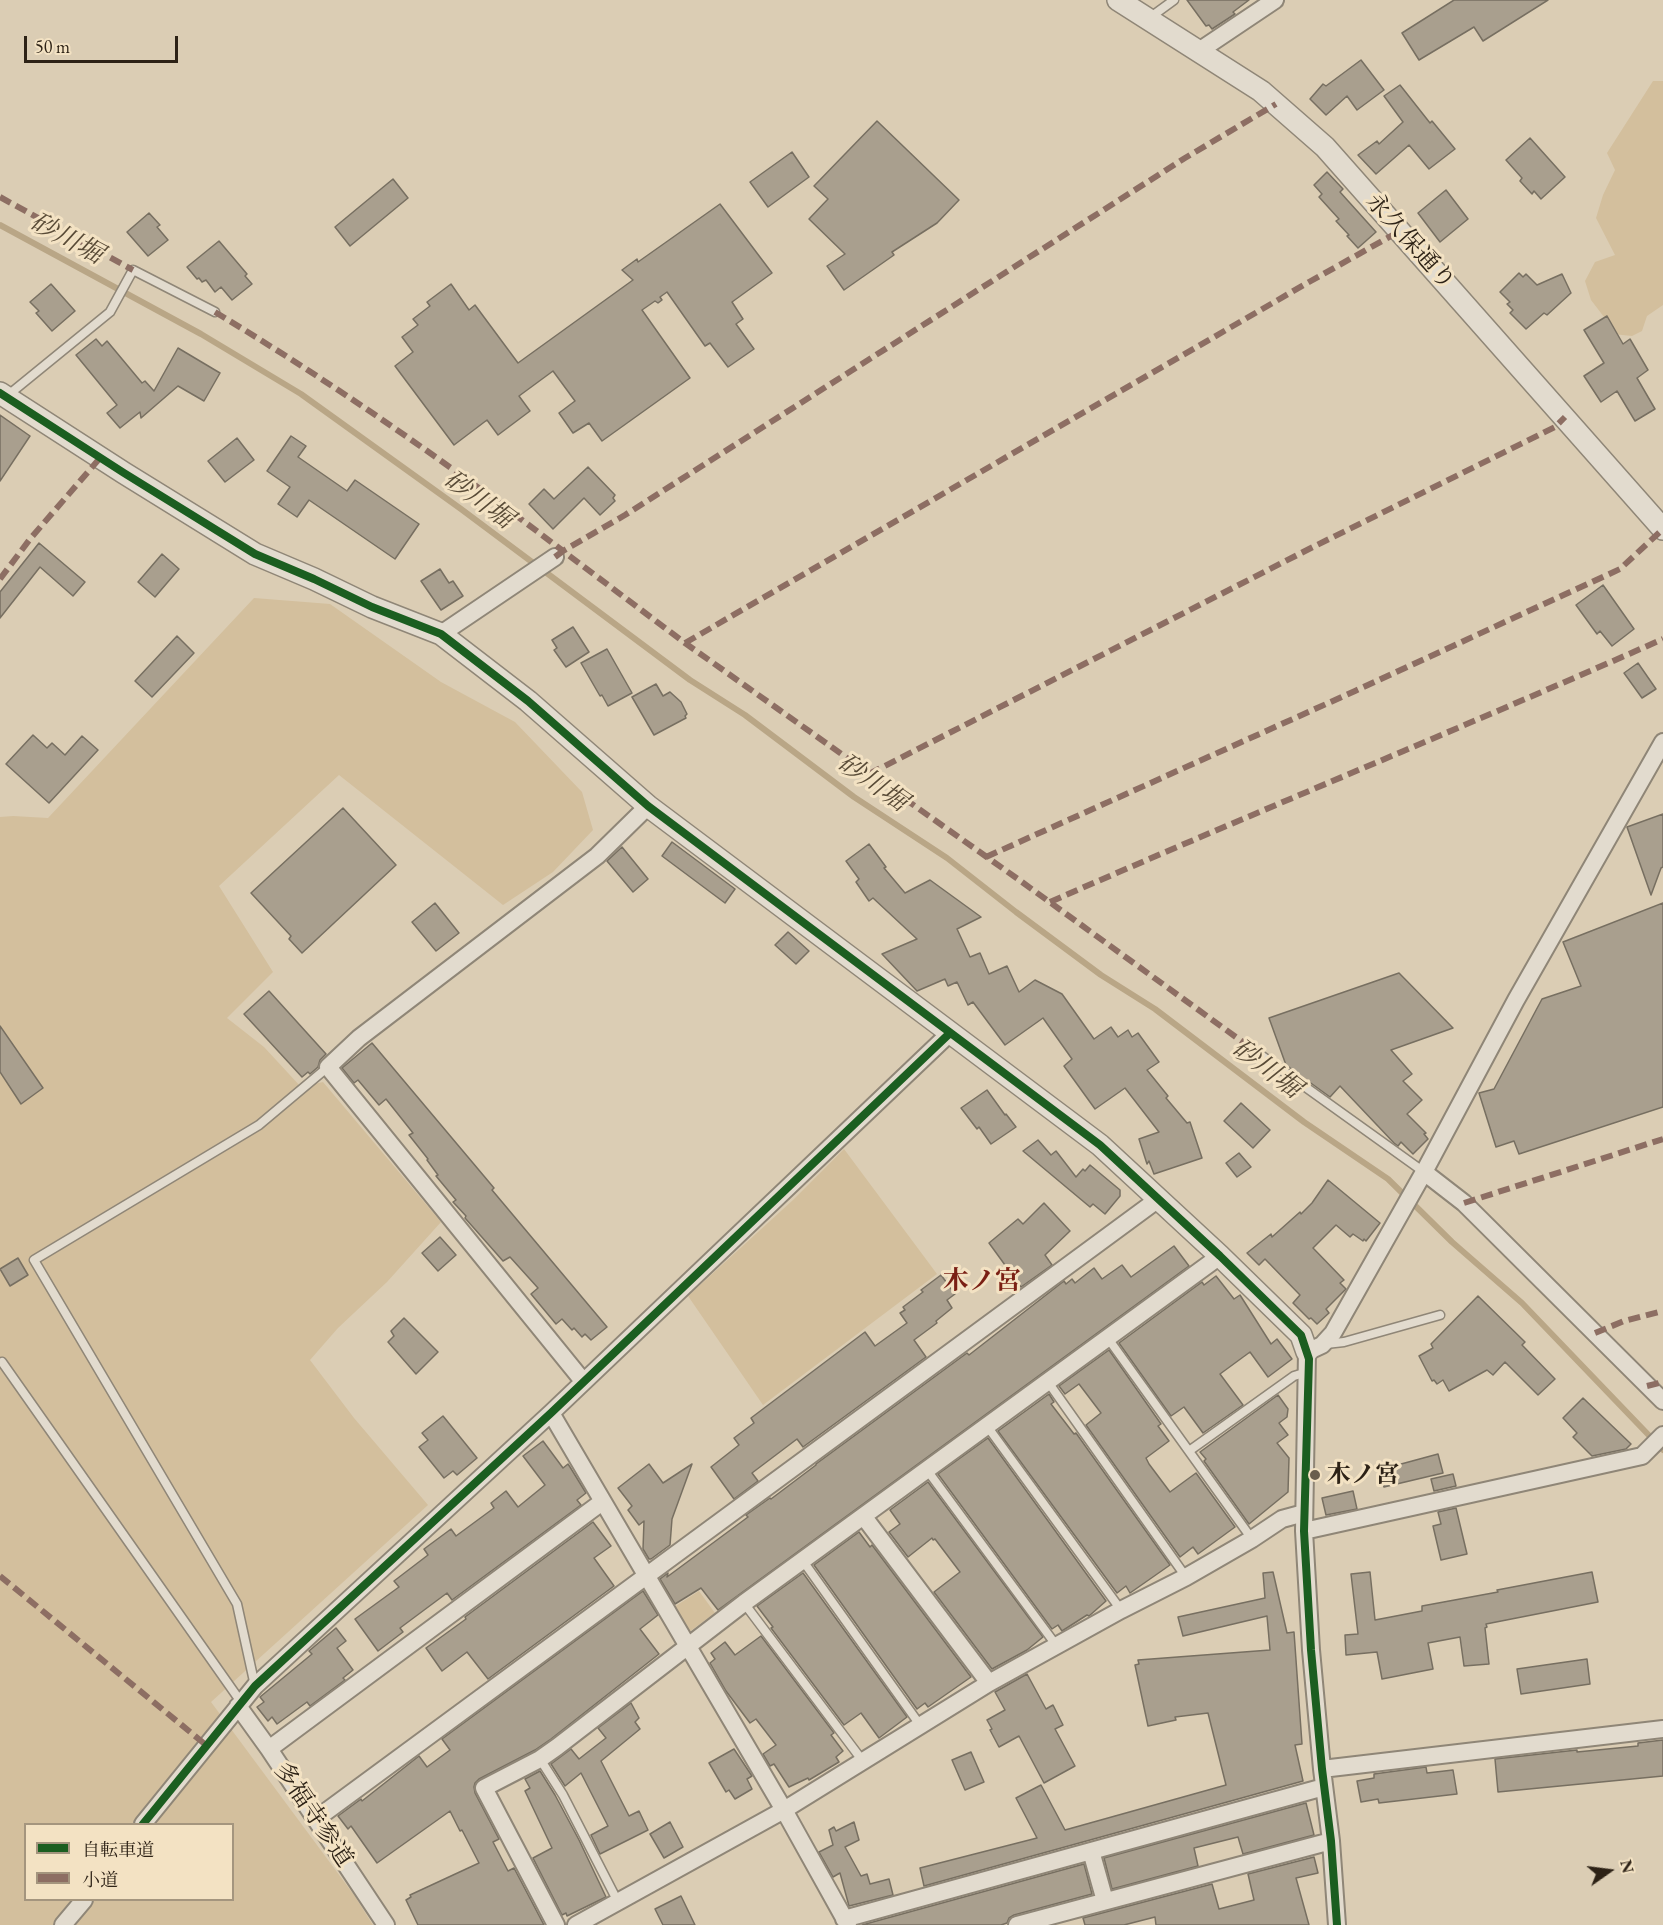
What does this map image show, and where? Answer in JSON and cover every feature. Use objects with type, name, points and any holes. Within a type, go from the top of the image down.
[{"type":"street","name":"永久保通り","points":[[1118,0],[1261,91],[1325,147],[1663,529]]},
{"type":"street","points":[[1199,51],[1275,0]]},
{"type":"street","points":[[3,395],[255,554],[372,607],[441,634],[528,701],[648,806],[1100,1145],[1301,1335],[1312,1356],[1304,1531],[1311,1650],[1331,1841],[1337,1925]]},
{"type":"street","points":[[441,634],[555,557]]},
{"type":"street","points":[[1312,1356],[1333,1333],[1422,1176],[1516,1000],[1663,742]]},
{"type":"street","points":[[583,1381],[328,1067],[360,1038],[597,856],[648,806]]},
{"type":"street","points":[[144,1823],[255,1686],[550,1413],[950,1033]]},
{"type":"street","points":[[1422,1176],[1464,1203],[1663,1401]]},
{"type":"street","points":[[316,1819],[1158,1200]]},
{"type":"street","points":[[556,1925],[484,1788],[540,1759],[557,1747],[744,1603],[1220,1256]]},
{"type":"street","points":[[550,1413],[784,1810],[846,1922],[1324,1787]]},
{"type":"street","points":[[1304,1531],[1630,1459],[1641,1456],[1663,1435]]},
{"type":"street","points":[[269,1749],[602,1502]]},
{"type":"street","points":[[576,1925],[784,1810],[989,1683],[1186,1577],[1282,1519],[1304,1513]]},
{"type":"street","points":[[864,1517],[989,1683]]},
{"type":"street","name":"多福寺参道","points":[[239,1704],[386,1925]]},
{"type":"street","points":[[1322,1769],[1663,1729]]},
{"type":"street","points":[[1017,1925],[1331,1841]]},
{"type":"street","points":[[1091,1851],[1105,1902]]},
{"type":"street","points":[[63,1925],[82,1901]]},
{"type":"lane","points":[[1148,19],[1174,0]]},
{"type":"lane","points":[[3,395],[110,312],[134,270],[215,312]]},
{"type":"lane","points":[[1251,1048],[1422,1176]]},
{"type":"lane","points":[[255,1686],[237,1604],[34,1260],[259,1125],[328,1067]]},
{"type":"lane","points":[[1189,1451],[1294,1376],[1312,1356],[1344,1342],[1440,1315]]},
{"type":"lane","points":[[1107,1337],[1252,1539]]},
{"type":"lane","points":[[2,1362],[239,1704]]},
{"type":"lane","points":[[1048,1382],[1186,1577]]},
{"type":"lane","points":[[987,1426],[1121,1610]]},
{"type":"lane","points":[[927,1470],[1056,1646]]},
{"type":"lane","points":[[803,1561],[920,1725]]},
{"type":"lane","points":[[744,1603],[862,1760]]},
{"type":"lane","points":[[540,1759],[563,1795],[618,1902]]},
{"type":"shaded area","points":[[1653,81],[1663,81],[1663,305],[1647,316],[1642,331],[1632,336],[1613,334],[1591,300],[1585,281],[1595,262],[1615,255],[1596,218],[1603,195],[1615,170],[1607,153]]},
{"type":"shaded area","points":[[254,598],[330,604],[441,682],[515,722],[582,792],[593,830],[553,872],[503,905],[339,775],[219,886],[273,972],[227,1018],[264,1047],[301,1087],[323,1082],[441,1222],[387,1282],[338,1328],[310,1360],[354,1418],[428,1505],[211,1702],[354,1895],[373,1925],[0,1925],[0,817],[48,818]]},
{"type":"shaded area","points":[[844,1149],[937,1274],[763,1405],[688,1296],[793,1200]]},
{"type":"shaded area","points":[[699,1591],[715,1613],[689,1632],[685,1631],[671,1609]]},
{"type":"building","points":[[1187,0],[1249,0],[1233,12],[1235,14],[1212,29],[1209,25],[1206,26]]},
{"type":"building","points":[[1454,0],[1548,0],[1483,41],[1474,27],[1419,60],[1402,33]]},
{"type":"building","points":[[1361,60],[1384,90],[1357,110],[1347,96],[1326,115],[1310,99],[1323,84],[1326,86]]},
{"type":"building","points":[[1400,85],[1430,123],[1432,121],[1455,149],[1429,169],[1409,145],[1376,174],[1358,155],[1377,141],[1379,144],[1403,122],[1384,96]]},
{"type":"building","points":[[877,121],[959,200],[937,223],[892,252],[894,255],[844,290],[827,266],[845,254],[809,219],[828,199],[814,186]]},
{"type":"building","points":[[1530,138],[1565,177],[1541,199],[1534,191],[1532,194],[1520,181],[1522,178],[1506,160]]},
{"type":"building","points":[[792,152],[809,177],[768,207],[750,182]]},
{"type":"building","points":[[1327,172],[1343,189],[1340,192],[1376,232],[1358,248],[1336,221],[1339,219],[1319,197],[1322,194],[1314,185]]},
{"type":"building","points":[[393,179],[408,198],[350,246],[335,227]]},
{"type":"building","points":[[1446,190],[1468,219],[1440,242],[1418,213]]},
{"type":"building","points":[[720,204],[772,273],[732,302],[743,319],[736,324],[754,349],[728,367],[710,343],[705,346],[667,292],[660,297],[662,300],[658,303],[655,301],[642,310],[690,378],[602,441],[589,423],[573,433],[559,413],[575,401],[553,371],[519,396],[530,411],[498,435],[487,420],[454,445],[395,366],[413,352],[402,337],[418,325],[413,319],[430,306],[427,302],[451,284],[469,310],[475,305],[518,363],[633,280],[622,270],[637,259],[638,262]]},
{"type":"building","points":[[149,213],[160,225],[157,227],[168,240],[148,256],[127,232]]},
{"type":"building","points":[[219,241],[247,274],[245,276],[252,284],[232,300],[221,287],[215,292],[206,280],[202,282],[199,278],[197,279],[187,267]]},
{"type":"building","points":[[1519,273],[1523,277],[1526,274],[1537,285],[1562,274],[1571,293],[1547,315],[1544,313],[1526,329],[1510,313],[1513,310],[1507,304],[1510,302],[1500,292]]},
{"type":"building","points":[[51,284],[75,311],[52,331],[36,313],[39,311],[30,302]]},
{"type":"building","points":[[1607,316],[1623,344],[1630,339],[1648,370],[1637,378],[1655,409],[1635,421],[1617,391],[1601,402],[1584,376],[1604,363],[1584,330]]},
{"type":"building","points":[[96,339],[102,346],[107,341],[142,383],[145,381],[154,391],[178,348],[220,373],[204,401],[178,386],[141,418],[140,412],[120,428],[107,413],[117,405],[76,355]]},
{"type":"building","points":[[0,415],[30,436],[0,481]]},
{"type":"building","points":[[291,436],[306,446],[298,457],[347,491],[355,480],[419,524],[395,559],[309,500],[297,517],[278,504],[290,487],[267,471]]},
{"type":"building","points":[[237,438],[254,460],[225,482],[208,461]]},
{"type":"building","points":[[588,467],[615,495],[613,498],[615,501],[600,515],[584,498],[553,529],[529,504],[544,489],[554,499]]},
{"type":"building","points":[[39,543],[85,582],[73,596],[40,567],[0,618],[0,592]]},
{"type":"building","points":[[162,554],[179,569],[155,597],[138,582]]},
{"type":"building","points":[[440,569],[449,583],[453,581],[463,596],[441,610],[421,581]]},
{"type":"building","points":[[1603,585],[1634,629],[1612,646],[1600,631],[1597,634],[1576,605]]},
{"type":"building","points":[[573,627],[589,652],[566,667],[554,650],[557,648],[552,640]]},
{"type":"building","points":[[177,636],[194,653],[152,697],[135,681]]},
{"type":"building","points":[[607,649],[632,693],[608,706],[581,663]]},
{"type":"building","points":[[1638,663],[1656,689],[1642,698],[1624,673]]},
{"type":"building","points":[[656,684],[663,696],[670,692],[681,702],[687,714],[686,718],[654,735],[632,697]]},
{"type":"building","points":[[33,735],[47,748],[52,743],[65,755],[82,736],[98,750],[49,803],[6,764]]},
{"type":"building","points":[[343,808],[396,865],[302,953],[289,939],[291,936],[251,893]]},
{"type":"building","points":[[1663,814],[1663,867],[1651,895],[1627,827]]},
{"type":"building","points":[[672,842],[735,889],[725,903],[662,856]]},
{"type":"building","points":[[869,844],[886,867],[884,868],[905,893],[930,880],[981,917],[957,929],[970,957],[980,953],[989,974],[1007,966],[1019,992],[1035,980],[1062,994],[1094,1039],[1111,1027],[1118,1037],[1128,1030],[1132,1037],[1138,1033],[1159,1062],[1147,1070],[1168,1096],[1166,1098],[1187,1123],[1190,1122],[1202,1158],[1154,1174],[1149,1161],[1147,1164],[1139,1139],[1159,1132],[1125,1088],[1095,1109],[1064,1066],[1072,1059],[1043,1018],[1005,1045],[973,1002],[968,1005],[957,982],[948,986],[945,979],[917,991],[882,954],[917,939],[873,898],[869,901],[856,882],[859,879],[846,861]]},
{"type":"building","points":[[622,847],[648,879],[633,892],[607,861]]},
{"type":"building","points":[[435,903],[459,933],[436,951],[412,922]]},
{"type":"building","points":[[1663,903],[1663,1107],[1519,1154],[1514,1141],[1496,1147],[1479,1093],[1494,1089],[1542,999],[1581,986],[1563,942]]},
{"type":"building","points":[[788,932],[809,951],[796,964],[775,945]]},
{"type":"building","points":[[1399,973],[1453,1028],[1391,1050],[1412,1074],[1403,1081],[1422,1100],[1407,1114],[1426,1133],[1424,1134],[1428,1139],[1413,1154],[1401,1142],[1398,1146],[1394,1143],[1340,1086],[1330,1097],[1286,1065],[1269,1018]]},
{"type":"building","points":[[269,991],[326,1054],[320,1060],[318,1067],[310,1074],[308,1072],[302,1077],[244,1014]]},
{"type":"building","points":[[0,1026],[43,1088],[21,1104],[0,1072]]},
{"type":"building","points":[[372,1043],[607,1327],[591,1340],[585,1334],[582,1337],[574,1328],[572,1330],[562,1319],[556,1324],[531,1294],[538,1288],[510,1257],[503,1261],[465,1218],[466,1216],[453,1202],[456,1200],[436,1176],[438,1175],[428,1159],[409,1135],[413,1133],[386,1099],[379,1105],[358,1080],[354,1083],[342,1068]]},
{"type":"building","points":[[987,1090],[1016,1127],[991,1144],[961,1108]]},
{"type":"building","points":[[1241,1103],[1270,1130],[1253,1148],[1224,1121]]},
{"type":"building","points":[[1038,1140],[1051,1155],[1056,1151],[1076,1177],[1090,1165],[1120,1190],[1120,1196],[1105,1214],[1093,1204],[1090,1207],[1023,1151]]},
{"type":"building","points":[[1239,1153],[1251,1167],[1237,1177],[1226,1163]]},
{"type":"building","points":[[1328,1180],[1380,1223],[1366,1241],[1353,1234],[1350,1237],[1336,1225],[1313,1248],[1344,1280],[1340,1283],[1346,1289],[1326,1309],[1329,1313],[1317,1324],[1293,1303],[1300,1295],[1265,1259],[1259,1265],[1247,1253],[1271,1234],[1272,1237],[1300,1212],[1301,1214]]},
{"type":"building","points":[[1044,1203],[1070,1231],[1045,1255],[1052,1265],[1021,1287],[989,1243],[1018,1219],[1023,1224]]},
{"type":"building","points":[[440,1237],[456,1255],[438,1271],[422,1253]]},
{"type":"building","points":[[1174,1246],[1189,1266],[718,1610],[701,1588],[675,1604],[660,1579],[668,1573],[667,1577],[748,1517],[746,1515],[771,1499],[967,1353],[969,1355],[1064,1281],[1066,1284],[1072,1279],[1075,1283],[1094,1268],[1102,1279],[1122,1265],[1131,1277]]},
{"type":"building","points":[[18,1258],[28,1275],[10,1286],[0,1269]]},
{"type":"building","points":[[941,1275],[955,1294],[947,1300],[952,1308],[936,1321],[937,1323],[914,1340],[926,1357],[803,1447],[797,1439],[752,1473],[758,1481],[734,1499],[711,1467],[739,1445],[734,1438],[754,1423],[751,1418],[865,1332],[875,1346],[907,1323],[900,1313],[905,1310],[903,1307]]},
{"type":"building","points":[[1216,1276],[1234,1299],[1240,1295],[1271,1344],[1277,1339],[1292,1359],[1268,1377],[1250,1352],[1220,1374],[1243,1405],[1203,1433],[1184,1407],[1171,1416],[1119,1343],[1202,1282],[1204,1285]]},
{"type":"building","points":[[1478,1296],[1525,1342],[1522,1345],[1555,1379],[1538,1395],[1505,1362],[1493,1375],[1487,1370],[1449,1391],[1443,1380],[1437,1384],[1434,1380],[1432,1381],[1419,1356],[1433,1348],[1431,1344]]},
{"type":"building","points":[[404,1318],[438,1352],[416,1374],[388,1342],[394,1336],[391,1331]]},
{"type":"building","points":[[1109,1350],[1161,1424],[1158,1426],[1169,1441],[1146,1458],[1149,1464],[1170,1492],[1196,1473],[1235,1527],[1198,1554],[1193,1547],[1180,1557],[1086,1425],[1101,1413],[1079,1384],[1065,1394],[1059,1386]]},
{"type":"building","points":[[1049,1394],[1054,1402],[1051,1404],[1074,1434],[1076,1433],[1170,1565],[1130,1593],[1126,1586],[1117,1593],[998,1431]]},
{"type":"building","points":[[1278,1395],[1288,1409],[1287,1417],[1279,1423],[1288,1435],[1277,1443],[1289,1458],[1288,1492],[1249,1524],[1200,1452]]},
{"type":"building","points":[[1583,1398],[1631,1444],[1626,1449],[1592,1456],[1573,1437],[1577,1433],[1563,1418]]},
{"type":"building","points":[[443,1416],[477,1458],[457,1475],[453,1471],[444,1478],[419,1447],[428,1440],[422,1433]]},
{"type":"building","points":[[988,1438],[1106,1601],[1089,1616],[1087,1615],[1062,1631],[1058,1625],[1052,1629],[938,1474]]},
{"type":"building","points":[[543,1441],[563,1468],[568,1464],[586,1493],[577,1500],[581,1505],[452,1600],[447,1593],[400,1628],[403,1632],[378,1651],[355,1619],[399,1587],[394,1581],[428,1555],[424,1549],[451,1529],[456,1536],[494,1508],[491,1503],[506,1491],[518,1507],[545,1485],[523,1456]]},
{"type":"building","points":[[1438,1454],[1443,1473],[1384,1487],[1379,1470]]},
{"type":"building","points":[[649,1464],[663,1483],[692,1464],[672,1519],[670,1545],[651,1559],[643,1549],[644,1521],[639,1525],[628,1510],[632,1506],[618,1488]]},
{"type":"building","points":[[1453,1474],[1456,1486],[1434,1491],[1431,1479]]},
{"type":"building","points":[[928,1482],[1043,1637],[1027,1650],[992,1669],[934,1592],[960,1572],[935,1539],[932,1538],[908,1557],[889,1532],[900,1524],[890,1510]]},
{"type":"building","points":[[1353,1491],[1357,1509],[1326,1515],[1322,1498]]},
{"type":"building","points":[[1456,1508],[1467,1554],[1441,1560],[1433,1526],[1441,1524],[1438,1512]]},
{"type":"building","points":[[593,1522],[611,1546],[594,1558],[614,1586],[488,1679],[467,1652],[442,1671],[426,1648]]},
{"type":"building","points":[[859,1532],[870,1547],[872,1545],[971,1677],[928,1707],[925,1703],[917,1709],[814,1565]]},
{"type":"building","points":[[1273,1572],[1287,1633],[1294,1632],[1302,1744],[1295,1745],[1303,1781],[924,1886],[920,1868],[1037,1838],[1016,1798],[1041,1785],[1065,1830],[1226,1785],[1208,1713],[1175,1717],[1176,1720],[1148,1726],[1135,1665],[1139,1664],[1138,1660],[1270,1650],[1267,1616],[1183,1636],[1178,1617],[1265,1598],[1263,1573]]},
{"type":"building","points":[[1370,1572],[1375,1620],[1422,1611],[1422,1606],[1592,1572],[1598,1602],[1486,1624],[1489,1664],[1464,1666],[1460,1637],[1428,1643],[1433,1669],[1382,1679],[1377,1652],[1346,1655],[1345,1635],[1358,1634],[1351,1574]]},
{"type":"building","points":[[803,1573],[907,1717],[879,1738],[861,1713],[844,1725],[757,1606]]},
{"type":"building","points":[[643,1591],[658,1615],[640,1629],[659,1654],[551,1739],[475,1783],[475,1793],[499,1839],[493,1842],[508,1871],[514,1868],[544,1925],[418,1925],[406,1900],[411,1897],[410,1895],[479,1863],[450,1811],[377,1863],[351,1826],[348,1829],[338,1816],[361,1799],[362,1801],[419,1756],[427,1767],[450,1750],[442,1739]]},
{"type":"building","points":[[336,1628],[346,1641],[337,1648],[353,1670],[343,1678],[345,1680],[310,1706],[307,1702],[277,1724],[272,1717],[268,1721],[257,1707],[264,1702],[260,1697],[312,1654],[309,1651]]},
{"type":"building","points":[[761,1636],[834,1733],[831,1735],[843,1751],[836,1757],[839,1762],[809,1780],[808,1778],[789,1787],[774,1764],[770,1766],[763,1754],[776,1745],[756,1719],[750,1723],[726,1691],[710,1663],[715,1659],[711,1653],[725,1642],[735,1655]]},
{"type":"building","points":[[1587,1659],[1590,1684],[1521,1694],[1517,1669]]},
{"type":"building","points":[[1027,1674],[1046,1709],[1053,1705],[1063,1725],[1055,1729],[1075,1766],[1044,1783],[1019,1736],[999,1747],[987,1720],[1005,1710],[995,1692]]},
{"type":"building","points":[[631,1703],[639,1718],[635,1722],[640,1729],[601,1761],[629,1816],[639,1811],[648,1830],[600,1854],[591,1835],[608,1826],[581,1773],[565,1786],[551,1764],[571,1749],[579,1759],[606,1738],[598,1728]]},
{"type":"building","points":[[1663,1740],[1663,1776],[1498,1792],[1495,1759],[1638,1746],[1638,1743]]},
{"type":"building","points":[[734,1749],[752,1776],[747,1779],[752,1789],[735,1799],[729,1790],[726,1792],[709,1763]]},
{"type":"building","points":[[971,1752],[984,1782],[965,1790],[952,1760]]},
{"type":"building","points":[[1426,1767],[1427,1773],[1453,1770],[1457,1794],[1379,1803],[1378,1799],[1361,1802],[1357,1781],[1374,1778],[1374,1774]]},
{"type":"building","points":[[540,1771],[579,1840],[606,1897],[567,1916],[566,1913],[562,1915],[533,1858],[552,1848],[525,1791],[530,1788],[525,1779]]},
{"type":"building","points":[[1306,1803],[1314,1835],[1243,1854],[1238,1837],[1194,1848],[1198,1866],[1112,1889],[1104,1858]]},
{"type":"building","points":[[670,1822],[683,1847],[664,1858],[650,1834]]},
{"type":"building","points":[[854,1822],[859,1840],[845,1847],[861,1876],[867,1874],[870,1884],[889,1879],[893,1895],[849,1906],[840,1873],[833,1877],[819,1852],[833,1845],[829,1830],[834,1827],[836,1831]]},
{"type":"building","points":[[1314,1857],[1318,1873],[1296,1878],[1309,1925],[1156,1925],[1155,1917],[1124,1925],[1085,1925],[1083,1918],[1212,1884],[1219,1909],[1254,1900],[1248,1874]]},
{"type":"building","points":[[1084,1864],[1092,1894],[1014,1915],[1007,1923],[1001,1925],[862,1925]]},
{"type":"building","points":[[681,1896],[695,1925],[663,1925],[655,1909]]},
{"type":"waterway","name":"砂川堀","points":[[0,225],[201,334],[301,394],[461,509],[690,680],[745,715],[854,797],[947,858],[1101,975],[1155,1009],[1304,1122],[1388,1179],[1452,1242],[1522,1303],[1663,1450]]},
{"type":"marked path","points":[[215,312],[305,368],[393,427],[563,551],[625,515],[1185,158],[1276,104]]},
{"type":"marked path","points":[[0,197],[133,270]]},
{"type":"marked path","points":[[685,643],[1400,231]]},
{"type":"marked path","points":[[869,774],[1309,549],[1555,427],[1565,417]]},
{"type":"marked path","points":[[0,579],[30,539],[100,458]]},
{"type":"marked path","points":[[986,857],[1620,569],[1663,529]]},
{"type":"marked path","points":[[555,557],[563,551],[685,643],[1251,1048]]},
{"type":"marked path","points":[[1050,902],[1663,639]]},
{"type":"marked path","points":[[1464,1203],[1663,1139]]},
{"type":"marked path","points":[[1595,1333],[1624,1321],[1663,1311]]},
{"type":"marked path","points":[[1647,1386],[1663,1382]]},
{"type":"marked path","points":[[0,1576],[206,1745]]},
{"type":"cycle path","points":[[0,393],[255,554],[372,607],[441,634],[528,701],[648,806],[1100,1145],[1301,1335],[1309,1359],[1304,1531],[1311,1650],[1331,1841],[1337,1925]]},
{"type":"cycle path","points":[[144,1823],[255,1686],[551,1413],[950,1033]]},
{"type":"place","name":"木ノ宮","points":[[1315,1475]]},
{"type":"district","name":"木ノ宮","points":[[982,1282]]}]
